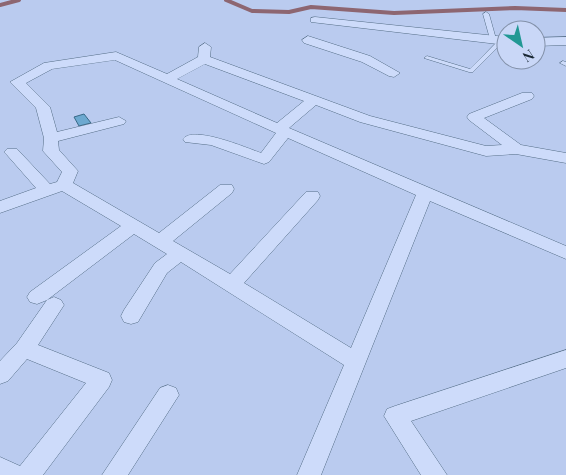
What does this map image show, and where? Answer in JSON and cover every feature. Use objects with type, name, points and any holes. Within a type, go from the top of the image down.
[{"type":"street","points":[[315,20],[348,38],[366,59],[394,73]]},
{"type":"street","points":[[308,40],[348,38],[496,40]]},
{"type":"street","points":[[546,42],[566,41]]},
{"type":"street","points":[[167,79],[205,53],[314,100],[365,119],[486,151],[516,149],[566,158]]},
{"type":"street","points":[[0,207],[56,188],[70,171],[51,151],[51,138],[43,108],[17,82],[49,66],[116,56],[282,131],[566,253]]},
{"type":"street","points":[[516,149],[474,117],[527,96]]},
{"type":"street","points":[[190,139],[213,141],[264,158],[282,131],[314,100]]},
{"type":"street","points":[[51,138],[119,122]]},
{"type":"street","points":[[12,152],[56,188],[133,226],[232,284],[355,360]]},
{"type":"street","points":[[160,242],[226,189]]},
{"type":"street","points":[[309,475],[425,192]]},
{"type":"street","points":[[232,284],[312,196]]},
{"type":"street","points":[[0,375],[24,349],[46,301],[133,226]]},
{"type":"street","points":[[131,316],[161,268],[180,254]]},
{"type":"street","points":[[24,349],[101,380],[28,475]]},
{"type":"street","points":[[435,475],[395,416],[566,358]]},
{"type":"street","points":[[114,475],[168,396]]},
{"type":"street","points":[[0,469],[13,475]]},
{"type":"lane","points":[[486,14],[496,33]]},
{"type":"lane","points":[[427,58],[471,71],[496,44]]},
{"type":"building","points":[[84,114],[91,123],[79,126],[74,117]]},
{"type":"waterway","points":[[0,5],[19,0]]},
{"type":"waterway","points":[[226,0],[252,11],[289,12],[311,7],[394,13],[515,8],[566,10]]}]
